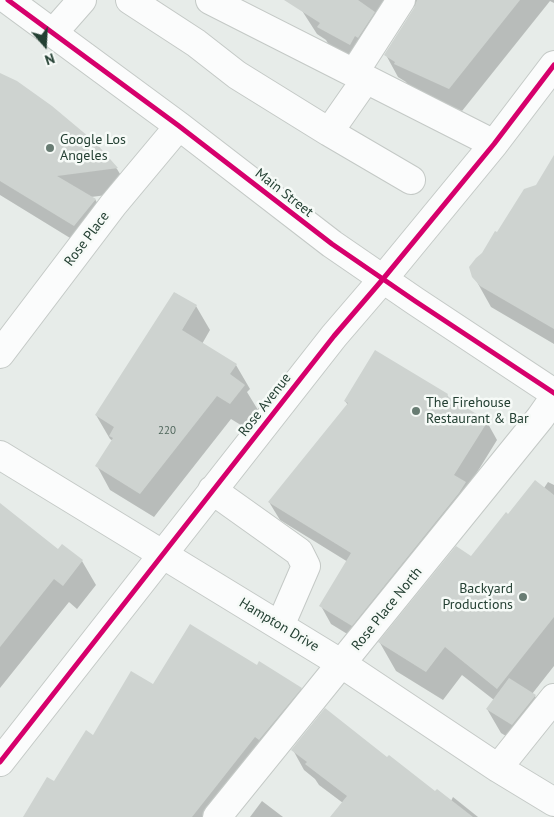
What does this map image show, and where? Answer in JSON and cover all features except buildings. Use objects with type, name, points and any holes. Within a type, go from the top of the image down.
[{"type":"street","name":"Main Street","points":[[8,0],[54,32],[179,126],[332,244],[554,392]]},
{"type":"street","points":[[54,32],[82,0]]},
{"type":"street","points":[[130,0],[196,43],[237,75],[411,180]]},
{"type":"street","points":[[210,0],[494,144]]},
{"type":"street","points":[[329,132],[401,0]]},
{"type":"street","name":"Rose Avenue","points":[[0,762],[334,336],[494,144],[554,66]]},
{"type":"street","name":"Rose Place","points":[[0,354],[113,205],[179,126]]},
{"type":"street","name":"Rose Place North","points":[[217,817],[540,418],[554,398]]},
{"type":"street","name":"Hampton Drive","points":[[0,455],[342,664],[498,768],[554,802]]},
{"type":"street","points":[[212,490],[299,552],[306,566],[280,626]]},
{"type":"street","points":[[498,768],[554,698]]},
{"type":"cycle path","points":[[8,0],[179,126],[332,244],[554,393]]},
{"type":"cycle path","points":[[0,762],[334,336],[494,144],[554,65]]},
{"type":"place","name":"Google Los Angeles","points":[[50,148]]},
{"type":"place","name":"The Firehouse Restaurant & Bar","points":[[416,411]]},
{"type":"place","name":"Backyard Productions","points":[[523,597]]}]
